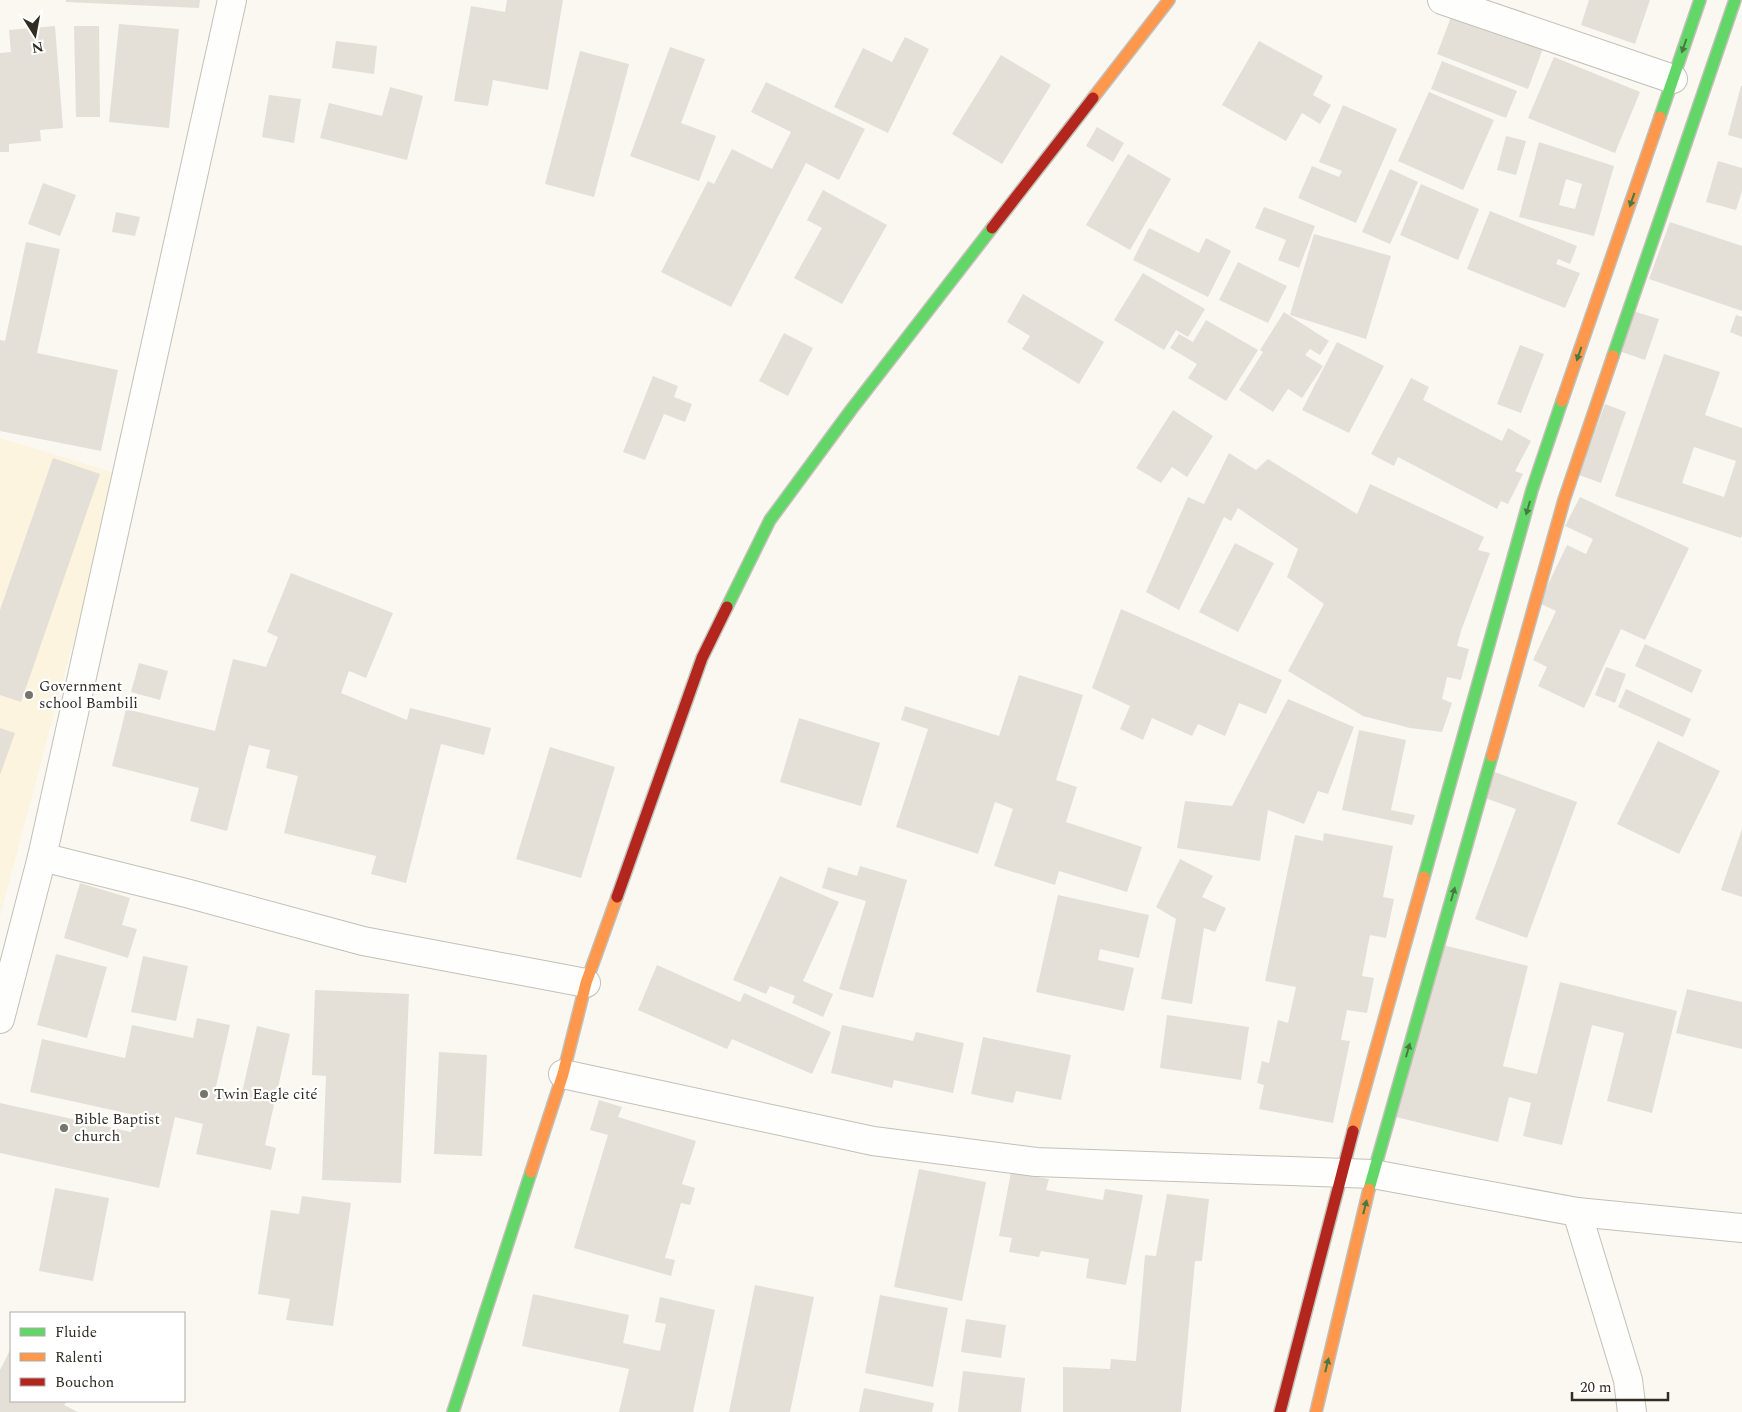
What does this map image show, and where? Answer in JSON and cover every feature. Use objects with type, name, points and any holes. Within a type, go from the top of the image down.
[{"type":"street","points":[[0,1019],[42,857],[232,0]]},
{"type":"street","points":[[454,1412],[563,1074],[586,983],[702,658],[770,520],[851,410],[1169,0]]},
{"type":"street","points":[[1442,0],[1673,79]]},
{"type":"street","points":[[1280,1412],[1341,1173],[1532,490],[1700,0]]},
{"type":"street","points":[[1316,1412],[1373,1174],[1564,500],[1735,0]]},
{"type":"street","points":[[42,857],[186,893],[362,941],[586,983]]},
{"type":"street","points":[[563,1074],[873,1141],[1016,1160],[1373,1174],[1577,1212],[1742,1228]]},
{"type":"street","points":[[1577,1212],[1628,1380],[1632,1412]]},
{"type":"shaded area","name":"Government school Bambili","points":[[0,438],[118,474],[0,916]]},
{"type":"building","points":[[66,0],[200,0],[199,8],[66,2]]},
{"type":"building","points":[[507,0],[563,0],[548,90],[493,80],[488,106],[454,101],[471,6],[505,12]]},
{"type":"building","points":[[1589,0],[1650,0],[1635,44],[1581,25]]},
{"type":"building","points":[[1453,12],[1544,46],[1528,89],[1437,54]]},
{"type":"building","points":[[119,24],[179,29],[169,128],[109,122]]},
{"type":"building","points":[[55,26],[63,128],[40,130],[41,141],[9,144],[9,152],[0,152],[0,53],[11,52],[9,30]]},
{"type":"building","points":[[74,26],[99,26],[100,117],[76,117]]},
{"type":"building","points":[[905,37],[929,49],[888,133],[834,107],[863,48],[892,62]]},
{"type":"building","points":[[336,41],[377,46],[374,74],[332,68]]},
{"type":"building","points":[[1259,41],[1323,76],[1313,95],[1331,105],[1320,124],[1302,113],[1286,141],[1222,105]]},
{"type":"building","points":[[670,47],[705,59],[681,123],[716,136],[699,181],[630,156]]},
{"type":"building","points":[[580,51],[629,64],[594,197],[545,184]]},
{"type":"building","points":[[1001,55],[1051,85],[1002,164],[952,134]]},
{"type":"building","points":[[1554,57],[1640,92],[1615,153],[1528,118]]},
{"type":"building","points":[[1442,61],[1517,91],[1506,118],[1431,89]]},
{"type":"building","points":[[766,82],[865,129],[839,180],[806,163],[731,307],[661,272],[708,181],[714,184],[732,149],[772,169],[791,132],[751,112]]},
{"type":"building","points":[[1742,86],[1742,139],[1728,135]]},
{"type":"building","points":[[390,87],[423,96],[407,160],[320,138],[329,103],[382,116]]},
{"type":"building","points":[[1429,92],[1494,120],[1463,190],[1398,161]]},
{"type":"building","points":[[269,95],[301,99],[294,143],[262,137]]},
{"type":"building","points":[[1343,105],[1397,129],[1356,223],[1298,198],[1312,166],[1339,177],[1342,171],[1319,162]]},
{"type":"building","points":[[1097,127],[1124,143],[1113,162],[1086,146]]},
{"type":"building","points":[[1506,136],[1526,141],[1516,175],[1497,170]]},
{"type":"building","points":[[1539,142],[1614,166],[1594,236],[1519,217]],"holes":[[[1566,179],[1582,184],[1575,209],[1559,205]]]},
{"type":"building","points":[[1128,154],[1171,179],[1130,250],[1086,225]]},
{"type":"building","points":[[1718,161],[1742,168],[1742,191],[1736,210],[1706,202]]},
{"type":"building","points":[[1390,169],[1418,182],[1390,244],[1362,232]]},
{"type":"building","points":[[43,183],[76,195],[60,236],[28,224]]},
{"type":"building","points":[[1421,184],[1479,209],[1458,260],[1400,235]]},
{"type":"building","points":[[823,190],[887,225],[842,304],[794,278],[822,228],[807,220]]},
{"type":"building","points":[[1264,207],[1315,226],[1299,268],[1278,260],[1286,240],[1255,228]]},
{"type":"building","points":[[1490,211],[1577,246],[1570,264],[1558,259],[1556,264],[1580,273],[1565,308],[1467,269]]},
{"type":"building","points":[[116,212],[140,217],[135,236],[112,232]]},
{"type":"building","points":[[1670,222],[1742,246],[1742,311],[1649,279]]},
{"type":"building","points":[[1149,228],[1199,253],[1206,238],[1231,251],[1208,297],[1133,260]]},
{"type":"building","points":[[1314,234],[1391,256],[1366,339],[1290,315]]},
{"type":"building","points":[[26,242],[60,249],[37,353],[118,370],[101,451],[0,431],[0,340],[5,341]]},
{"type":"building","points":[[1238,262],[1287,286],[1268,323],[1219,300]]},
{"type":"building","points":[[1143,273],[1205,309],[1188,337],[1176,330],[1164,350],[1114,320]]},
{"type":"building","points":[[1023,294],[1104,342],[1079,384],[1022,349],[1030,336],[1007,322]]},
{"type":"building","points":[[1633,311],[1659,319],[1645,360],[1619,351]]},
{"type":"building","points":[[1284,312],[1329,341],[1320,355],[1310,349],[1305,355],[1323,366],[1302,398],[1288,389],[1273,412],[1239,390],[1263,352],[1260,350]]},
{"type":"building","points":[[1736,315],[1742,317],[1742,337],[1730,332]]},
{"type":"building","points":[[1206,320],[1258,350],[1226,401],[1188,378],[1197,364],[1170,348],[1179,334],[1193,342]]},
{"type":"building","points":[[784,333],[813,348],[788,396],[759,381]]},
{"type":"building","points":[[1337,342],[1384,366],[1349,433],[1302,410]]},
{"type":"building","points":[[1520,345],[1544,354],[1521,413],[1497,404]]},
{"type":"building","points":[[1664,354],[1720,372],[1705,415],[1742,428],[1741,538],[1615,496]],"holes":[[[1694,447],[1736,461],[1724,497],[1682,483]]]},
{"type":"building","points":[[653,376],[678,386],[674,397],[692,404],[685,422],[664,414],[645,460],[623,452]]},
{"type":"building","points":[[1411,378],[1429,387],[1423,400],[1502,441],[1508,428],[1531,441],[1515,471],[1523,474],[1508,504],[1501,501],[1497,509],[1398,457],[1394,466],[1371,454]]},
{"type":"building","points":[[1605,404],[1626,412],[1601,483],[1579,475]]},
{"type":"building","points":[[1173,410],[1213,436],[1187,477],[1172,467],[1161,483],[1136,468]]},
{"type":"building","points":[[1229,453],[1256,470],[1268,459],[1357,514],[1370,484],[1484,537],[1478,550],[1490,553],[1457,646],[1469,649],[1461,680],[1447,677],[1442,699],[1452,703],[1442,732],[1410,728],[1363,716],[1288,671],[1324,604],[1287,577],[1298,549],[1238,508],[1231,521],[1224,517],[1179,610],[1146,592],[1188,497],[1204,504]]},
{"type":"building","points":[[53,458],[100,474],[21,702],[0,695],[0,610]]},
{"type":"building","points":[[1580,497],[1689,548],[1645,640],[1621,629],[1584,708],[1538,686],[1547,667],[1533,660],[1556,611],[1539,603],[1567,545],[1586,554],[1593,539],[1565,526]]},
{"type":"building","points":[[1235,543],[1274,563],[1238,632],[1199,612]]},
{"type":"building","points":[[291,573],[393,613],[366,678],[349,671],[341,693],[407,720],[410,708],[491,728],[484,755],[441,744],[406,883],[371,874],[376,856],[284,833],[298,776],[266,768],[270,750],[249,745],[227,831],[190,821],[199,788],[112,766],[126,709],[215,731],[233,659],[266,667],[278,637],[267,632]]},
{"type":"building","points":[[1121,609],[1282,680],[1266,714],[1239,703],[1225,736],[1198,724],[1192,736],[1152,718],[1143,740],[1120,729],[1130,706],[1092,688]]},
{"type":"building","points":[[1645,644],[1702,670],[1692,693],[1635,666]]},
{"type":"building","points":[[139,663],[168,671],[160,700],[131,692]]},
{"type":"building","points":[[1606,667],[1626,674],[1615,703],[1595,695]]},
{"type":"building","points":[[1019,675],[1083,695],[1056,780],[1077,787],[1066,822],[1142,847],[1127,892],[1059,871],[1055,885],[994,866],[1013,809],[995,802],[978,854],[896,827],[928,729],[901,720],[905,706],[999,736]]},
{"type":"building","points":[[1626,689],[1691,719],[1683,737],[1618,707]]},
{"type":"building","points":[[1288,699],[1354,727],[1328,794],[1318,791],[1304,824],[1268,810],[1260,861],[1177,848],[1185,801],[1232,806]]},
{"type":"building","points":[[799,718],[880,743],[861,806],[780,782]]},
{"type":"building","points":[[0,728],[15,733],[0,775]]},
{"type":"building","points":[[1359,730],[1406,740],[1391,810],[1415,815],[1412,825],[1342,810]]},
{"type":"building","points":[[1658,741],[1720,771],[1679,854],[1617,824]]},
{"type":"building","points":[[550,747],[615,767],[581,878],[516,859]]},
{"type":"building","points":[[1492,771],[1577,802],[1527,938],[1475,919],[1516,809],[1482,797]]},
{"type":"building","points":[[1742,829],[1742,897],[1721,890]]},
{"type":"building","points":[[1324,833],[1393,846],[1383,897],[1394,899],[1386,938],[1370,935],[1362,976],[1374,978],[1367,1013],[1347,1010],[1341,1040],[1350,1041],[1333,1123],[1259,1109],[1264,1085],[1257,1083],[1262,1061],[1269,1063],[1278,1020],[1288,1023],[1296,987],[1265,981],[1295,835],[1323,841]]},
{"type":"building","points":[[1180,859],[1213,876],[1202,897],[1226,908],[1215,932],[1204,928],[1192,1004],[1161,999],[1176,919],[1156,907]]},
{"type":"building","points":[[860,866],[907,880],[873,998],[839,989],[866,901],[822,888],[828,867],[857,876]]},
{"type":"building","points":[[780,876],[839,902],[803,981],[833,994],[823,1017],[792,1003],[795,996],[770,986],[766,994],[733,980]]},
{"type":"building","points":[[80,883],[130,898],[122,925],[137,929],[128,958],[64,938]]},
{"type":"building","points":[[1058,895],[1149,915],[1139,958],[1100,949],[1098,960],[1134,968],[1124,1011],[1036,992]]},
{"type":"building","points":[[1439,944],[1528,966],[1503,1066],[1537,1074],[1560,982],[1677,1011],[1652,1113],[1607,1101],[1624,1033],[1592,1025],[1562,1145],[1523,1136],[1531,1103],[1509,1097],[1498,1142],[1396,1117]]},
{"type":"building","points":[[56,954],[107,967],[87,1038],[37,1025]]},
{"type":"building","points":[[143,956],[188,966],[176,1021],[131,1012]]},
{"type":"building","points":[[657,965],[740,1002],[744,993],[831,1032],[812,1074],[732,1039],[727,1049],[638,1010]]},
{"type":"building","points":[[1687,989],[1742,1002],[1742,1049],[1676,1033]]},
{"type":"building","points":[[315,990],[409,994],[401,1183],[322,1180],[326,1076],[312,1075]]},
{"type":"building","points":[[1167,1015],[1249,1027],[1241,1080],[1160,1068]]},
{"type":"building","points":[[197,1018],[230,1025],[215,1091],[241,1097],[257,1026],[290,1034],[265,1145],[276,1148],[271,1170],[196,1154],[203,1124],[175,1117],[159,1188],[0,1153],[0,1103],[131,1132],[135,1115],[30,1092],[42,1039],[125,1058],[132,1025],[193,1038]]},
{"type":"building","points":[[842,1025],[913,1041],[916,1032],[964,1043],[953,1093],[894,1080],[892,1088],[831,1073]]},
{"type":"building","points":[[983,1037],[1071,1055],[1061,1100],[1016,1091],[1013,1103],[971,1094]]},
{"type":"building","points":[[439,1052],[487,1055],[482,1156],[434,1154]]},
{"type":"building","points":[[599,1100],[622,1107],[618,1117],[696,1141],[682,1184],[695,1188],[690,1205],[681,1203],[665,1258],[675,1260],[671,1276],[574,1248],[608,1135],[590,1130]]},
{"type":"building","points":[[919,1169],[986,1182],[962,1301],[894,1287]]},
{"type":"building","points":[[1011,1172],[1049,1179],[1046,1190],[1103,1200],[1105,1189],[1143,1195],[1126,1285],[1086,1278],[1089,1259],[1041,1251],[1039,1257],[1009,1252],[1012,1238],[999,1236]]},
{"type":"building","points":[[55,1188],[109,1198],[93,1281],[39,1271]]},
{"type":"building","points":[[1167,1194],[1209,1199],[1202,1261],[1195,1261],[1181,1412],[1063,1412],[1063,1367],[1110,1369],[1111,1359],[1136,1361],[1145,1255],[1156,1256]]},
{"type":"building","points":[[302,1196],[351,1203],[333,1326],[286,1320],[290,1299],[258,1294],[271,1210],[299,1214]]},
{"type":"building","points":[[755,1285],[814,1297],[790,1412],[729,1412]]},
{"type":"building","points":[[533,1294],[629,1315],[623,1343],[660,1351],[666,1324],[655,1322],[660,1297],[715,1310],[693,1412],[619,1412],[629,1369],[522,1346]]},
{"type":"building","points":[[880,1295],[948,1308],[933,1387],[865,1373]]},
{"type":"building","points":[[966,1319],[1006,1325],[1001,1358],[961,1352]]},
{"type":"building","points":[[10,1350],[10,1402],[66,1402],[64,1405],[78,1412],[0,1412],[0,1370]]},
{"type":"building","points":[[963,1371],[1025,1378],[1021,1412],[958,1412]]},
{"type":"building","points":[[864,1388],[934,1403],[932,1412],[859,1412]]},
{"type":"traffic: fast","points":[[1660,117],[1700,0]]},
{"type":"traffic: fast","points":[[1613,356],[1735,0]]},
{"type":"traffic: fast","points":[[727,607],[770,520],[851,410],[992,228]]},
{"type":"traffic: fast","points":[[1424,877],[1532,490],[1562,401]]},
{"type":"traffic: fast","points":[[1369,1189],[1492,756]]},
{"type":"traffic: fast","points":[[453,1412],[531,1172]]},
{"type":"traffic: slow","points":[[1093,98],[1169,0]]},
{"type":"traffic: slow","points":[[1562,401],[1660,117]]},
{"type":"traffic: slow","points":[[1492,756],[1564,500],[1613,356]]},
{"type":"traffic: slow","points":[[1353,1131],[1424,877]]},
{"type":"traffic: slow","points":[[531,1172],[563,1074],[586,983],[617,897]]},
{"type":"traffic: slow","points":[[1316,1412],[1369,1189]]},
{"type":"traffic: jam","points":[[992,228],[1093,98]]},
{"type":"traffic: jam","points":[[617,897],[702,658],[727,607]]},
{"type":"traffic: jam","points":[[1280,1412],[1353,1131]]},
{"type":"place","name":"Government school Bambili","points":[[29,695]]},
{"type":"place","name":"Twin Eagle cité","points":[[204,1094]]},
{"type":"place","name":"Bible Baptist church","points":[[64,1128]]}]
